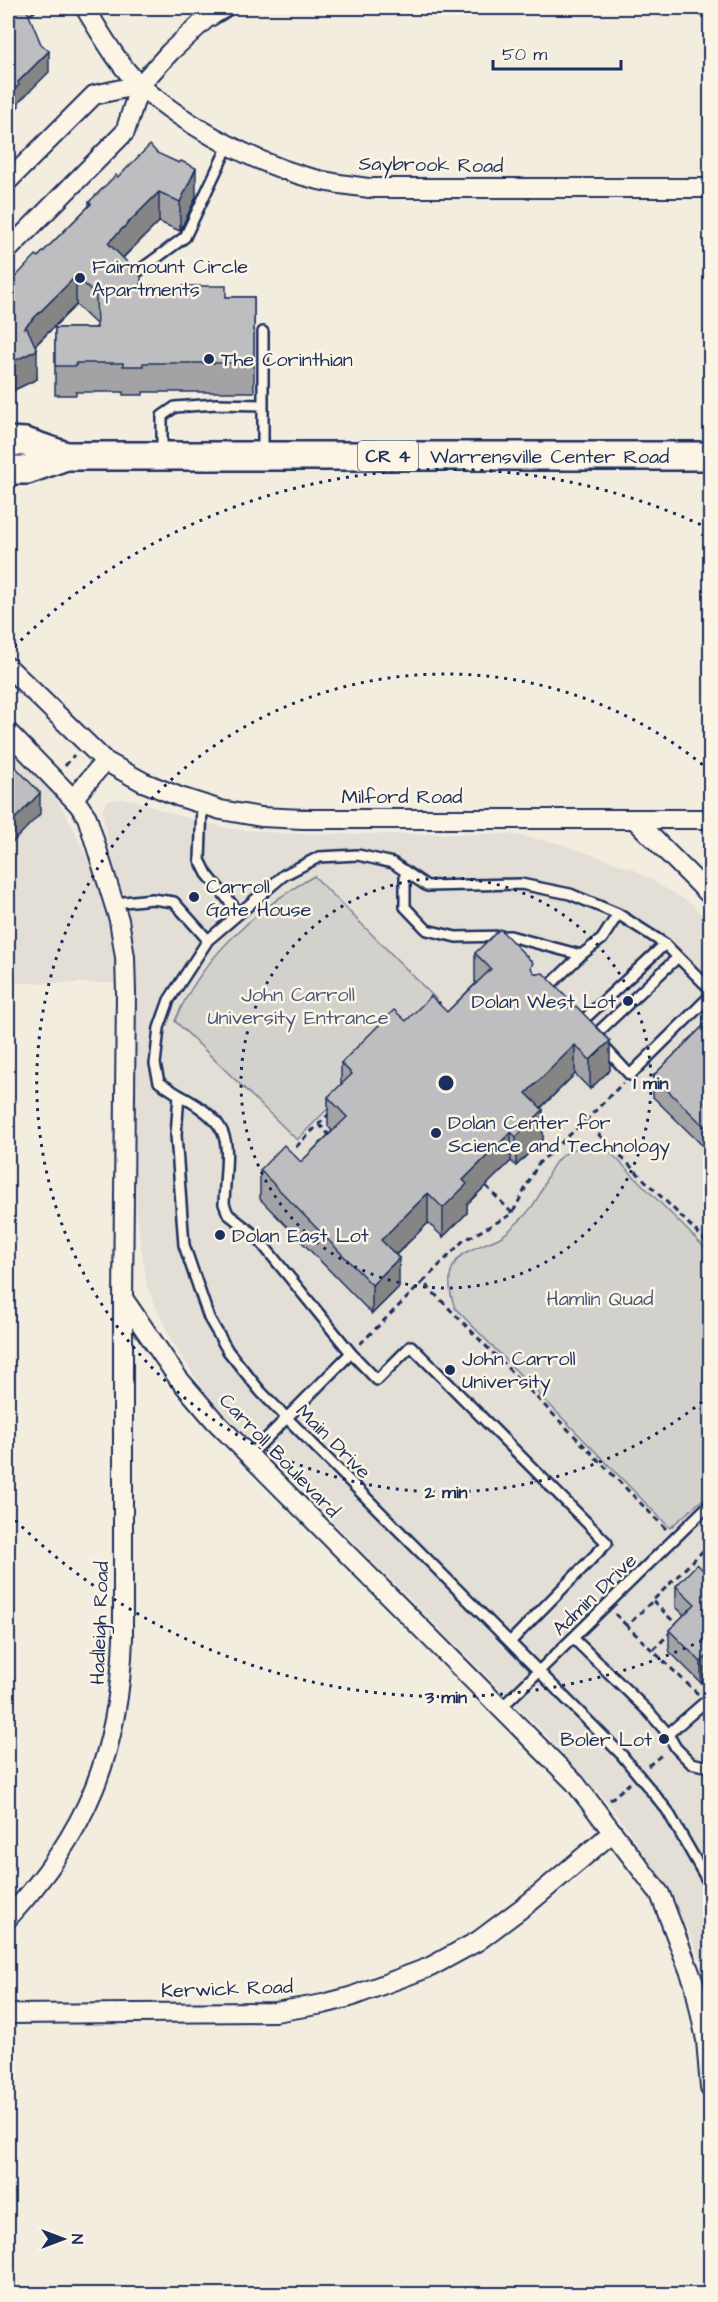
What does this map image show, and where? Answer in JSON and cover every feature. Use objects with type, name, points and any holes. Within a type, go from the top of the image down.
[{"type":"main road","name":"Warrensville Center Road","points":[[8,441],[25,442],[66,456],[711,456]]},
{"type":"main road","name":"Warrensville Center Road","points":[[8,470],[27,470],[66,456]]},
{"type":"street","name":"Saybrook Road","points":[[85,8],[113,52],[140,85],[183,117],[254,159],[319,180],[369,188],[711,188]]},
{"type":"street","points":[[8,250],[124,132],[140,85],[170,52],[206,19],[224,8]]},
{"type":"street","points":[[8,181],[94,94],[140,85]]},
{"type":"street","name":"Milford Road","points":[[8,667],[105,760],[157,789],[202,805],[243,814],[303,819],[711,819]]},
{"type":"street","points":[[8,732],[87,816],[115,903],[126,974],[123,1298]]},
{"type":"street","points":[[73,799],[105,760]]},
{"type":"street","points":[[634,819],[711,895]]},
{"type":"street","name":"Carroll Boulevard","points":[[123,1298],[188,1390],[249,1456],[575,1784],[660,1893],[694,1983],[709,2058],[711,2088]]},
{"type":"street","name":"Hadleigh Road","points":[[8,1917],[36,1887],[66,1845],[90,1801],[113,1735],[121,1689],[123,1638],[123,1298]]},
{"type":"street","name":"Kerwick Road","points":[[8,2014],[275,2012],[350,1997],[430,1967],[478,1941],[530,1902],[613,1832]]},
{"type":"lane","points":[[8,18],[30,8]]},
{"type":"lane","points":[[136,273],[185,237],[229,144]]},
{"type":"lane","points":[[262,456],[263,332]]},
{"type":"lane","points":[[162,456],[162,416],[175,407],[216,404],[262,405]]},
{"type":"lane","points":[[202,805],[200,860],[207,874],[239,913]]},
{"type":"lane","points":[[510,1642],[608,1543],[411,1346],[377,1380],[351,1353],[255,1235],[228,1214],[224,1204],[225,1133],[216,1119],[203,1107],[159,1082],[155,1064],[159,1028],[169,1000],[208,940],[284,875],[319,857],[358,855],[393,863],[427,886],[520,884],[570,894],[618,914],[664,944],[711,989]]},
{"type":"lane","points":[[405,871],[405,907],[427,930],[456,937],[510,936],[581,955]]},
{"type":"lane","points":[[115,903],[152,899],[174,902],[208,940]]},
{"type":"lane","points":[[538,997],[581,955],[602,939],[618,914]]},
{"type":"lane","points":[[571,1031],[664,944]]},
{"type":"lane","points":[[678,957],[594,1036],[630,1075],[711,996]]},
{"type":"lane","name":"Main Drive","points":[[179,1095],[176,1135],[184,1245],[209,1318],[228,1351],[261,1392],[286,1418],[621,1754],[667,1810],[711,1885]]},
{"type":"lane","points":[[249,1456],[351,1353]]},
{"type":"lane","name":"Admin Drive","points":[[501,1708],[711,1504]]},
{"type":"lane","points":[[574,1639],[650,1712],[676,1748],[691,1763],[704,1766],[711,1762]]},
{"type":"lane","points":[[668,1734],[708,1701]]},
{"type":"path","points":[[61,771],[77,751]]},
{"type":"path","points":[[435,1007],[443,999]]},
{"type":"path","points":[[351,1353],[463,1241],[512,1214],[538,1164],[630,1075]]},
{"type":"path","points":[[296,1147],[332,1111]]},
{"type":"path","points":[[585,1121],[711,1245]]},
{"type":"path","points":[[319,1124],[335,1141]]},
{"type":"path","points":[[486,1186],[512,1214]]},
{"type":"path","points":[[423,1282],[667,1530]]},
{"type":"path","points":[[627,1626],[711,1545]]},
{"type":"path","points":[[705,1550],[711,1557]]},
{"type":"path","points":[[653,1601],[677,1626],[653,1650]]},
{"type":"path","points":[[607,1606],[708,1701]]},
{"type":"shaded area","points":[[8,744],[50,788],[71,823],[93,871],[107,912],[114,948],[115,983],[8,983]]},
{"type":"shaded area","name":"John Carroll University","points":[[133,799],[172,814],[230,829],[297,834],[512,834],[561,844],[633,869],[692,904],[710,923],[710,1993],[707,1977],[689,1932],[649,1860],[610,1805],[547,1736],[209,1398],[172,1342],[147,1287],[136,1210],[136,962],[132,936],[102,811],[107,801]]},
{"type":"green space","name":"John Carroll University Entrance","points":[[314,876],[436,999],[297,1140],[175,1021],[200,976],[232,937],[271,904]]},
{"type":"green space","name":"Hamlin Quad","points":[[593,1144],[611,1153],[710,1253],[710,1493],[670,1528],[455,1308],[451,1296],[451,1271],[457,1260],[478,1246],[497,1239],[509,1231],[535,1203],[555,1162],[563,1155]]},
{"type":"building","points":[[26,8],[41,44],[49,51],[18,82],[19,85],[8,96],[8,9]]},
{"type":"building","points":[[150,145],[157,153],[196,168],[180,202],[159,192],[108,243],[141,276],[141,286],[226,286],[226,297],[254,297],[254,363],[143,363],[143,366],[123,366],[123,363],[76,363],[76,366],[55,366],[55,328],[97,328],[96,295],[76,276],[24,328],[27,328],[37,350],[8,364],[8,285],[36,255],[38,257],[91,204],[89,202],[116,175],[118,177]]},
{"type":"building","points":[[8,759],[40,793],[8,826]]},
{"type":"building","name":"Dolan Center for Science and Technology","points":[[500,929],[533,963],[531,967],[533,972],[543,973],[567,997],[564,1003],[567,1007],[572,1009],[576,1006],[610,1041],[590,1060],[575,1045],[526,1093],[543,1110],[516,1137],[511,1132],[463,1180],[467,1184],[443,1208],[428,1193],[381,1240],[399,1258],[372,1285],[260,1170],[284,1145],[301,1162],[347,1117],[328,1097],[352,1074],[341,1063],[394,1010],[406,1021],[431,996],[447,1012],[491,969],[475,953]]},
{"type":"building","points":[[711,1018],[711,1133],[653,1076]]},
{"type":"building","points":[[697,1564],[711,1578],[711,1652],[701,1662],[669,1630],[695,1604],[676,1586]]},
{"type":"place","name":"Fairmount Circle Apartments","points":[[80,278]]},
{"type":"place","name":"The Corinthian","points":[[209,359]]},
{"type":"place","name":"Carroll Gate House","points":[[194,897]]},
{"type":"place","name":"Dolan West Lot","points":[[628,1001]]},
{"type":"place","name":"Dolan Center for Science and Technology","points":[[436,1133]]},
{"type":"place","name":"Dolan East Lot","points":[[220,1235]]},
{"type":"place","name":"John Carroll University","points":[[450,1370]]},
{"type":"place","name":"Boler Lot","points":[[664,1739]]}]
